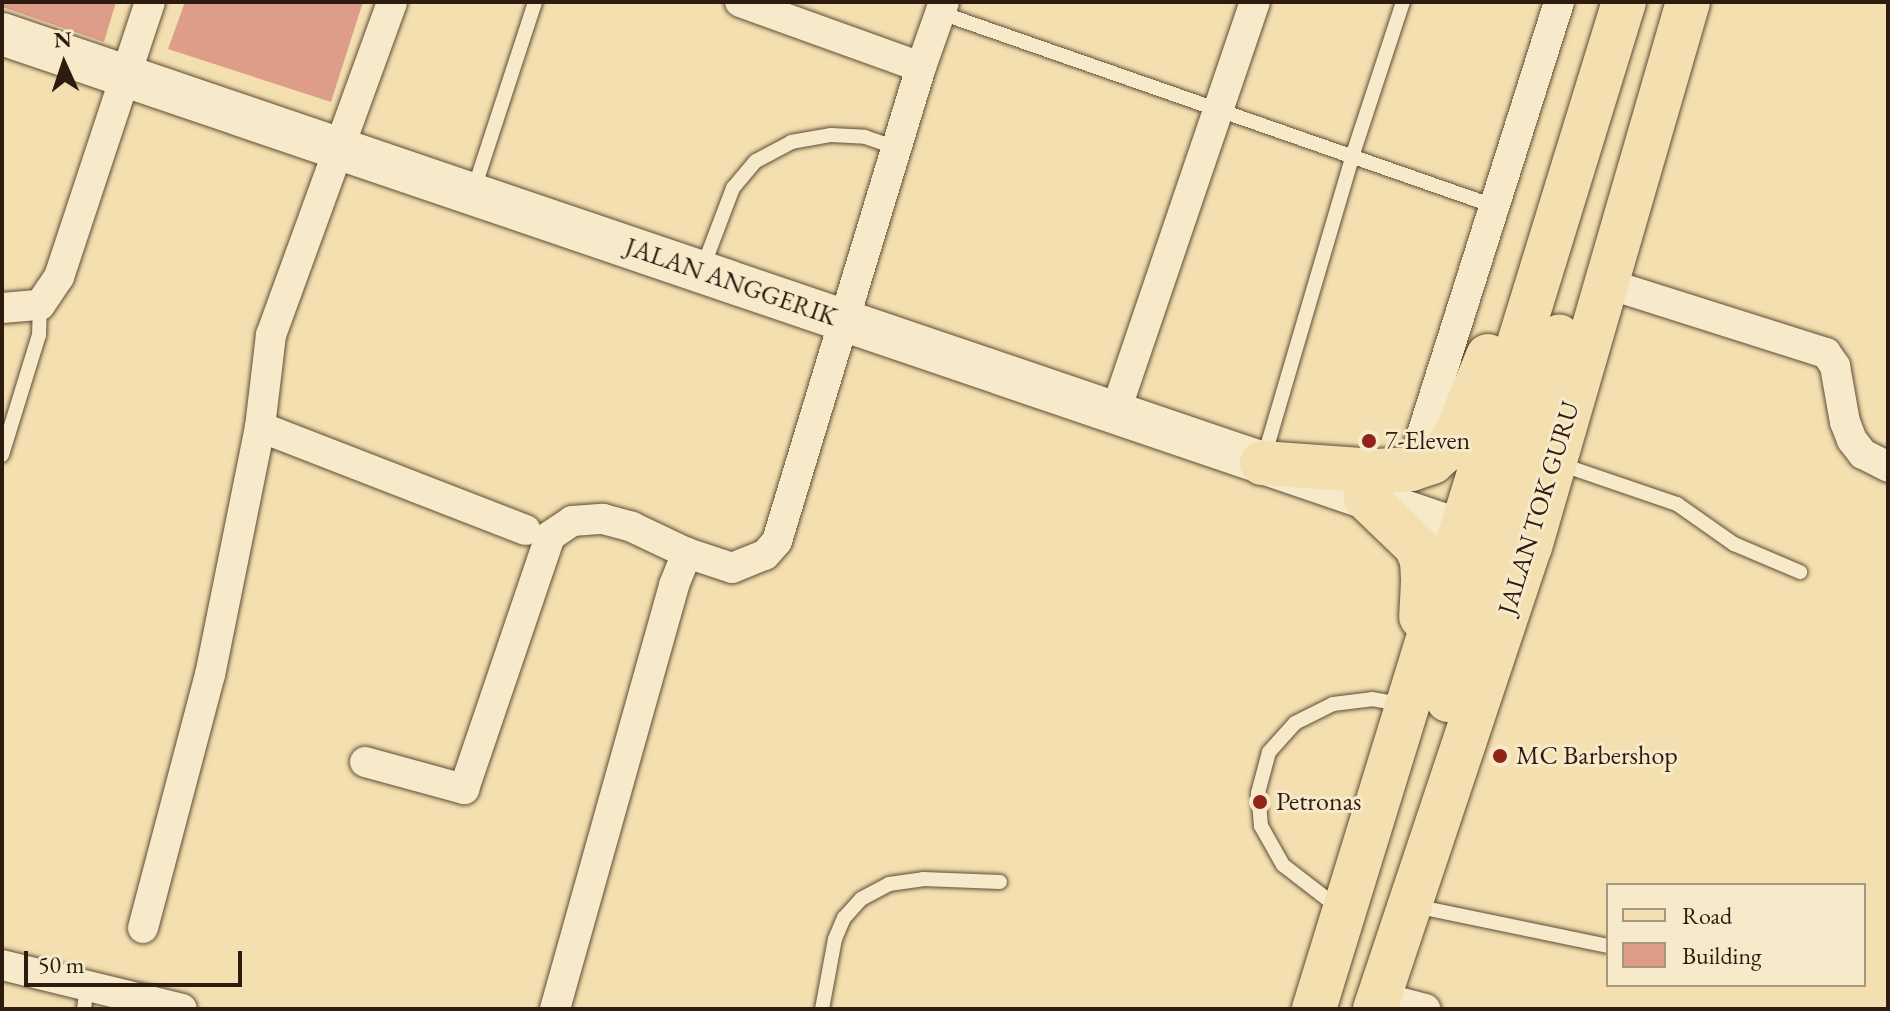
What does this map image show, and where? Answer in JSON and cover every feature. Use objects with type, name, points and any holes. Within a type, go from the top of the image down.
[{"type":"main road","points":[[1368,1005],[1478,537],[1563,203],[1624,2]]},
{"type":"main road","points":[[1314,1009],[1412,690],[1478,537],[1661,2]]},
{"type":"main road","name":"JALAN TOK GURU","points":[[1368,1005],[1411,905],[1555,462],[1688,2]]},
{"type":"main road","name":"JALAN ANGGERIK","points":[[2,34],[1478,537]]},
{"type":"main road","points":[[1262,463],[1411,469],[1432,462],[1446,450],[1457,432],[1496,336],[1563,203]]},
{"type":"main road","points":[[1366,498],[1405,534],[1422,560],[1412,690]]},
{"type":"street","points":[[2,308],[40,305],[59,277],[150,2]]},
{"type":"street","points":[[143,928],[210,675],[260,427],[271,335],[392,2]]},
{"type":"street","points":[[740,2],[921,67]]},
{"type":"street","points":[[1115,413],[1255,2]]},
{"type":"street","points":[[1411,469],[1559,2]]},
{"type":"street","points":[[365,762],[464,789],[550,536],[572,521],[603,519],[632,527],[687,553],[732,568],[749,565],[773,549],[921,67],[942,8]]},
{"type":"street","points":[[1605,283],[1826,353],[1835,366],[1845,422],[1852,440],[1863,454],[1888,467]]},
{"type":"street","points":[[260,427],[526,530]]},
{"type":"street","points":[[555,1009],[674,585],[687,553]]},
{"type":"street","points":[[2,965],[86,997],[182,1009]]},
{"type":"street","points":[[1368,1005],[1425,1009]]},
{"type":"lane","points":[[473,193],[535,2]]},
{"type":"lane","points":[[1262,463],[1353,154],[1403,2]]},
{"type":"lane","points":[[942,8],[1218,110],[1353,154],[1494,206]]},
{"type":"lane","points":[[702,272],[733,188],[756,161],[791,142],[831,135],[865,137],[897,148]]},
{"type":"lane","points":[[2,455],[39,335],[40,305]]},
{"type":"lane","points":[[1555,462],[1677,504],[1734,544],[1800,572]]},
{"type":"lane","points":[[1344,912],[1283,865],[1261,826],[1258,793],[1269,752],[1295,723],[1333,704],[1412,690]]},
{"type":"lane","points":[[822,1009],[835,939],[844,918],[861,899],[889,884],[923,879],[1000,882]]},
{"type":"lane","points":[[1411,905],[1606,946]]},
{"type":"building","points":[[2,2],[116,2],[104,42],[2,7]]},
{"type":"building","points":[[185,2],[363,2],[331,102],[168,49]]},
{"type":"place","name":"7-Eleven","points":[[1369,441]]},
{"type":"place","name":"MC Barbershop","points":[[1500,756]]},
{"type":"place","name":"Petronas","points":[[1260,802]]}]
